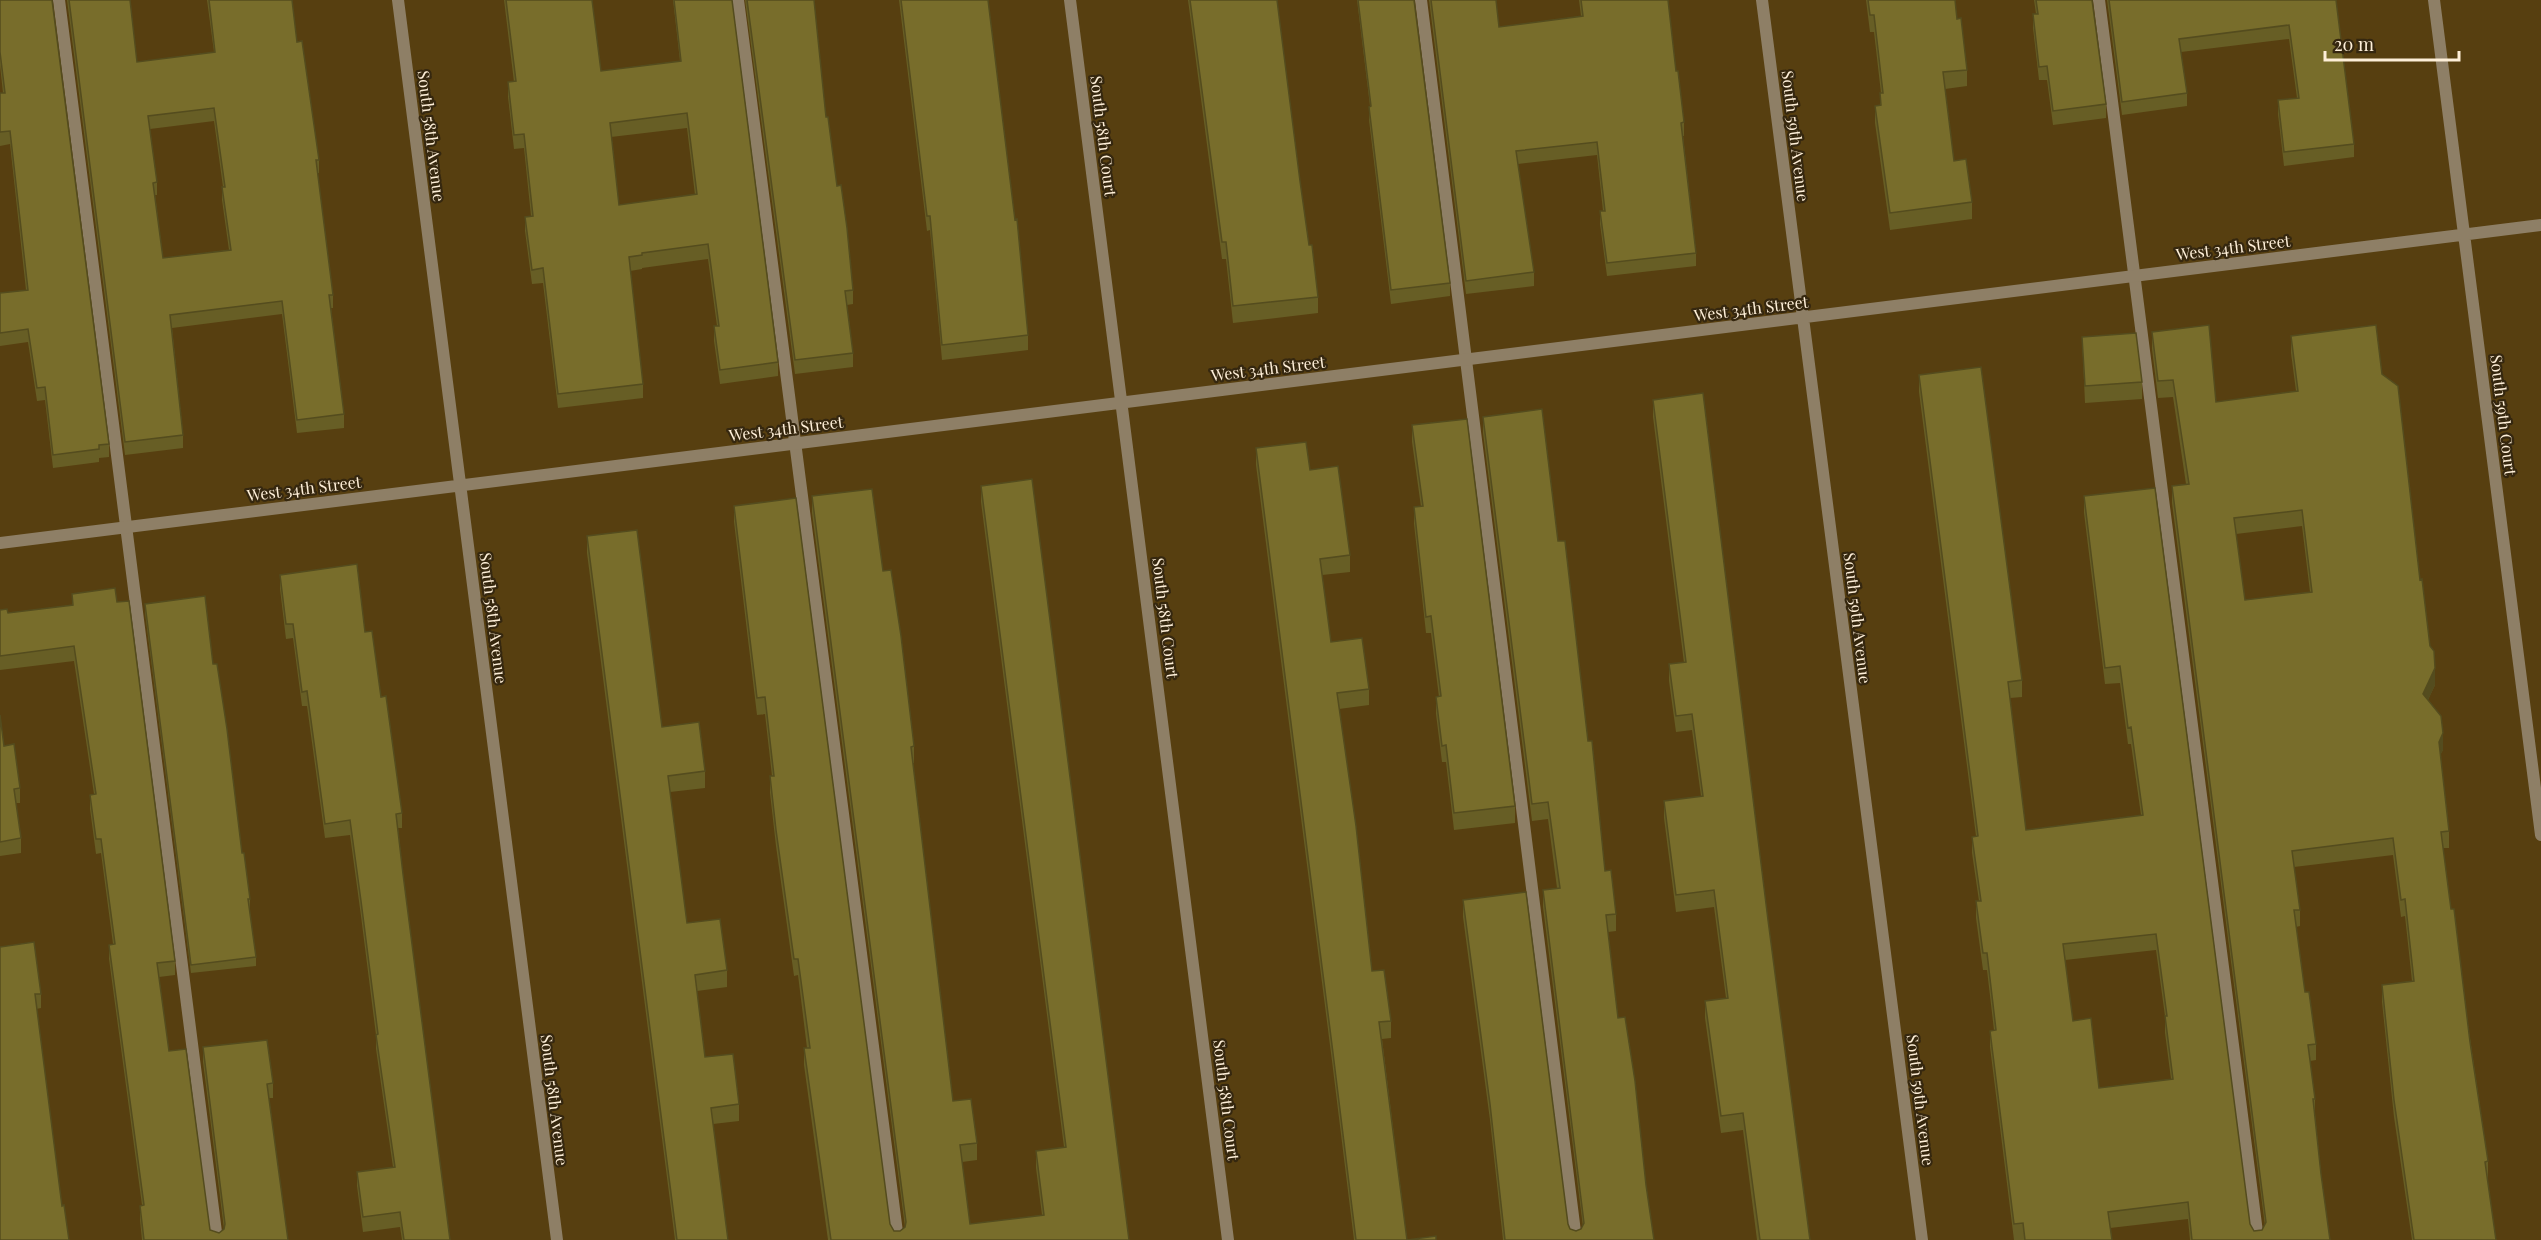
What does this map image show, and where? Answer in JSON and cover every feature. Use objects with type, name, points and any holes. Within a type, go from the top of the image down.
[{"type":"street","points":[[59,0],[217,1240]]},
{"type":"street","name":"South 58th Avenue","points":[[398,0],[556,1240]]},
{"type":"street","points":[[738,0],[898,1240]]},
{"type":"street","name":"South 58th Court","points":[[1070,0],[1228,1240]]},
{"type":"street","points":[[1421,0],[1576,1240]]},
{"type":"street","name":"South 59th Avenue","points":[[1762,0],[1922,1240]]},
{"type":"street","points":[[2099,0],[2258,1240]]},
{"type":"street","name":"South 59th Court","points":[[2434,0],[2541,835]]},
{"type":"street","name":"West 34th Street","points":[[0,543],[2541,225]]},
{"type":"building","points":[[0,0],[52,0],[109,444],[99,445],[99,449],[53,455],[45,387],[37,388],[28,329],[0,333],[0,293],[28,290],[10,131],[0,132],[0,93],[5,93],[0,52]]},
{"type":"building","points":[[69,0],[130,0],[137,62],[215,52],[209,0],[292,0],[297,42],[302,41],[319,160],[316,160],[333,295],[329,295],[344,414],[297,420],[282,301],[170,315],[183,435],[125,442]],"holes":[[[214,108],[225,187],[222,187],[231,250],[163,258],[153,183],[157,182],[148,116]]]},
{"type":"building","points":[[506,0],[592,0],[601,71],[681,61],[674,0],[732,0],[778,362],[720,370],[714,326],[719,326],[708,244],[642,253],[642,255],[629,257],[643,384],[558,394],[543,268],[532,270],[525,217],[533,216],[524,134],[514,135],[508,82],[516,81]],"holes":[[[687,113],[697,194],[619,205],[610,123]]]},
{"type":"building","points":[[747,0],[814,0],[826,117],[828,117],[837,186],[841,185],[847,228],[853,290],[845,291],[853,353],[795,360]]},
{"type":"building","points":[[901,0],[988,0],[1015,220],[1017,219],[1028,335],[942,345],[930,216],[927,216]]},
{"type":"building","points":[[1190,0],[1277,0],[1300,181],[1309,245],[1312,245],[1318,297],[1233,306],[1226,242],[1222,242]]},
{"type":"building","points":[[1358,0],[1414,0],[1450,283],[1391,290]]},
{"type":"building","points":[[1431,0],[1496,0],[1499,27],[1583,16],[1581,0],[1668,0],[1684,122],[1681,123],[1696,253],[1607,263],[1600,211],[1605,211],[1597,142],[1516,151],[1534,272],[1466,281]]},
{"type":"building","points":[[1868,0],[1955,0],[1957,19],[1961,18],[1967,70],[1943,72],[1954,161],[1966,159],[1972,202],[1890,213],[1875,106],[1881,105],[1880,93],[1883,93],[1874,15],[1870,15]]},
{"type":"building","points":[[2036,0],[2092,0],[2106,104],[2053,111],[2047,66],[2039,67],[2033,14],[2038,14]]},
{"type":"building","points":[[2109,0],[2336,0],[2354,144],[2284,152],[2278,100],[2299,98],[2289,25],[2179,39],[2187,93],[2122,102]]},
{"type":"building","points":[[2209,325],[2216,402],[2298,391],[2291,336],[2376,325],[2382,374],[2398,386],[2420,580],[2422,579],[2430,646],[2434,651],[2435,668],[2423,694],[2441,716],[2443,733],[2439,742],[2449,831],[2441,832],[2451,909],[2454,909],[2470,1042],[2488,1161],[2485,1162],[2496,1240],[2414,1240],[2394,1100],[2382,985],[2414,981],[2405,899],[2401,900],[2393,838],[2292,851],[2300,910],[2294,910],[2305,992],[2309,992],[2316,1044],[2308,1045],[2330,1240],[2192,1240],[2188,1202],[2108,1212],[2112,1240],[2025,1240],[2023,1223],[2014,1224],[1990,1031],[1996,1030],[1987,953],[1983,953],[1976,901],[1981,901],[1972,837],[1978,836],[1919,375],[1981,367],[2022,680],[2008,682],[2026,830],[2143,815],[2120,666],[2105,668],[2084,496],[2155,488],[2250,1224],[2254,1231],[2262,1230],[2266,1222],[2172,486],[2189,484],[2173,380],[2158,381],[2152,332]],"holes":[[[2302,510],[2312,592],[2245,600],[2234,518]],[[2156,934],[2173,1079],[2099,1088],[2091,1018],[2073,1021],[2063,944]]]},
{"type":"building","points":[[2136,333],[2142,382],[2085,386],[2082,337]]},
{"type":"building","points":[[1703,393],[1810,1240],[1760,1240],[1743,1113],[1721,1116],[1705,1001],[1728,998],[1714,890],[1676,895],[1664,801],[1703,796],[1692,714],[1676,716],[1669,664],[1686,662],[1653,400]]},
{"type":"building","points":[[1542,409],[1558,541],[1565,541],[1588,741],[1592,741],[1605,871],[1611,870],[1616,914],[1606,915],[1618,1018],[1625,1017],[1635,1081],[1654,1240],[1505,1240],[1463,900],[1526,892],[1568,1224],[1570,1229],[1576,1231],[1581,1229],[1584,1223],[1543,890],[1560,888],[1548,802],[1532,804],[1483,417]]},
{"type":"building","points":[[1467,419],[1515,806],[1454,813],[1446,745],[1442,746],[1436,697],[1441,696],[1431,616],[1426,617],[1414,507],[1423,506],[1412,425]]},
{"type":"building","points":[[1306,442],[1310,470],[1338,466],[1350,555],[1320,559],[1331,642],[1362,638],[1369,689],[1337,693],[1356,826],[1372,971],[1384,970],[1391,1021],[1379,1022],[1407,1240],[1356,1240],[1256,448]]},
{"type":"building","points":[[1032,479],[1129,1240],[831,1240],[804,1048],[810,1048],[798,959],[794,959],[776,830],[770,776],[774,776],[765,697],[757,698],[734,506],[796,498],[890,1224],[894,1231],[900,1231],[905,1227],[906,1222],[812,496],[872,489],[883,571],[891,570],[914,746],[911,747],[953,1101],[971,1099],[977,1143],[960,1145],[970,1224],[1044,1215],[1036,1151],[1066,1147],[981,486]]},
{"type":"building","points":[[637,530],[662,727],[699,722],[705,771],[668,776],[687,923],[720,919],[727,970],[695,975],[705,1057],[733,1054],[739,1104],[711,1108],[728,1240],[677,1240],[587,536]]},
{"type":"building","points":[[357,564],[365,632],[372,631],[381,697],[386,696],[402,813],[396,814],[403,874],[450,1240],[404,1240],[400,1212],[363,1217],[357,1172],[395,1167],[376,1035],[378,1034],[361,901],[350,820],[325,824],[307,691],[302,692],[293,624],[286,624],[280,575]]},
{"type":"building","points":[[115,588],[117,602],[129,601],[175,961],[157,963],[169,1051],[186,1049],[210,1230],[219,1233],[224,1229],[225,1224],[203,1047],[267,1040],[273,1083],[267,1084],[288,1240],[144,1240],[140,1206],[144,1205],[109,945],[115,944],[101,839],[96,839],[90,795],[96,794],[74,646],[0,656],[0,610],[7,609],[8,613],[73,605],[72,594]]},
{"type":"building","points":[[205,596],[213,664],[217,664],[227,729],[256,957],[191,965],[145,604]]},
{"type":"building","points":[[0,715],[4,746],[14,744],[20,788],[14,789],[21,838],[0,842]]},
{"type":"building","points":[[34,942],[41,994],[35,994],[62,1206],[64,1205],[69,1240],[0,1240],[0,947]]},
{"type":"building","points":[[1436,1236],[1436,1240],[1407,1240]]}]
